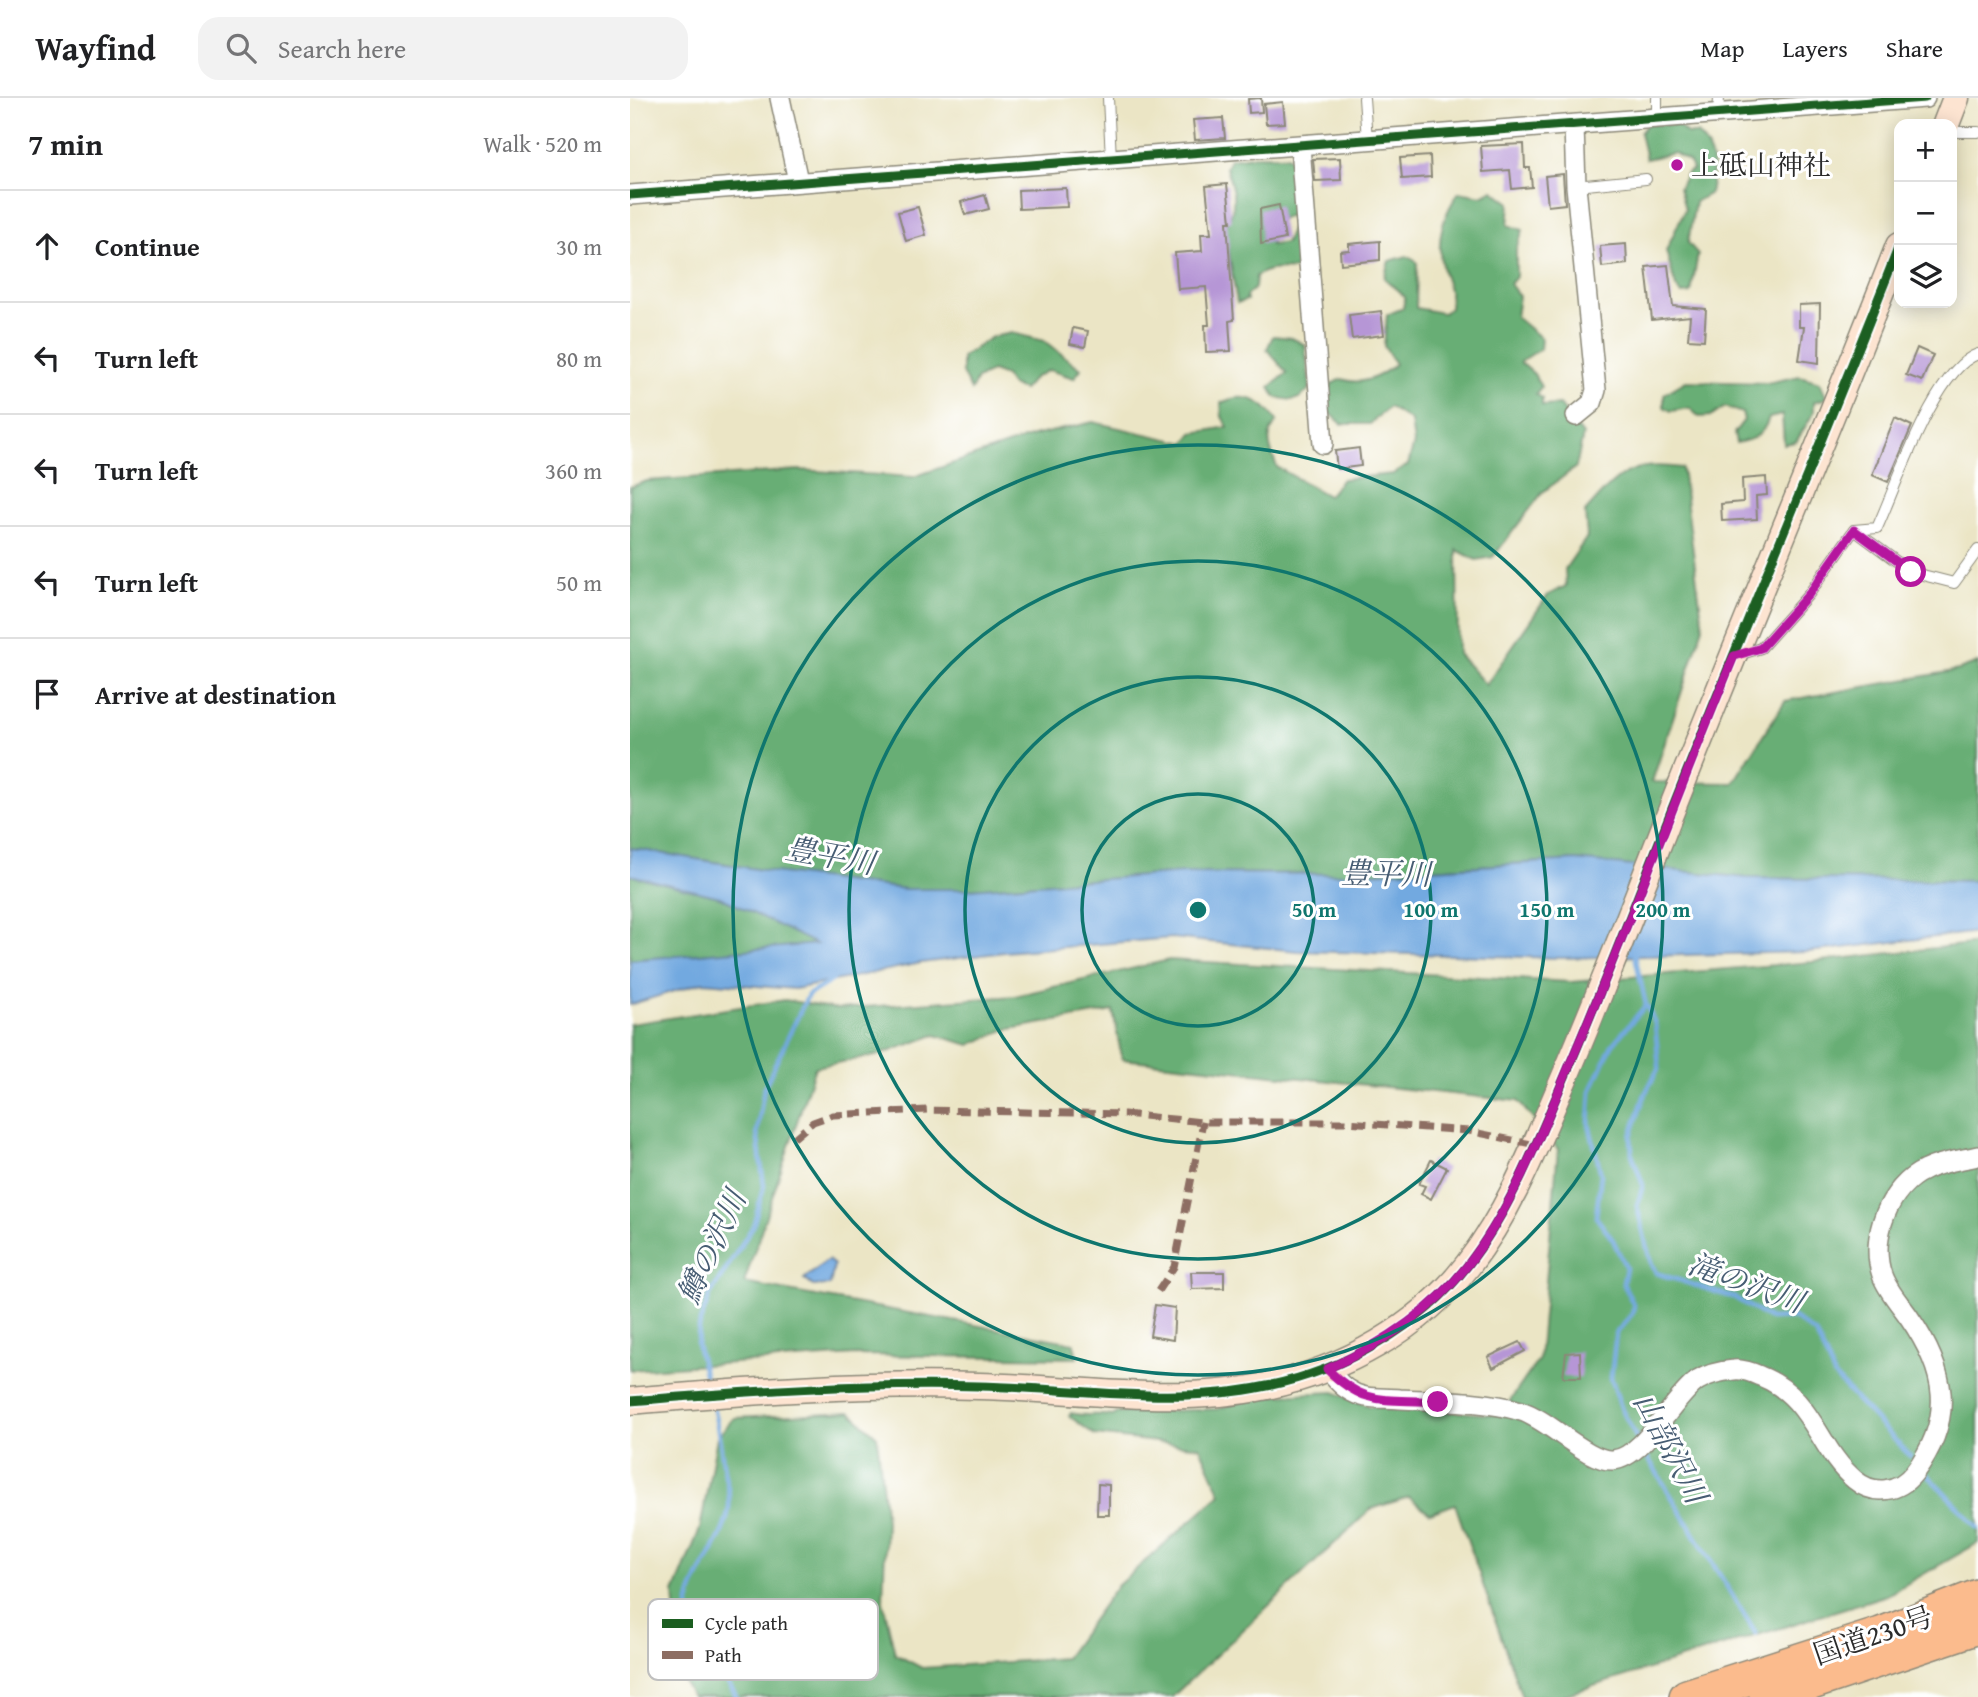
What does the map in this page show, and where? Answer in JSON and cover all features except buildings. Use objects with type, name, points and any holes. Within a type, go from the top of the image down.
[{"type":"highway","name":"国道230号","points":[[1687,1697],[1881,1635],[1978,1597]]},
{"type":"highway","name":"国道230号","points":[[1767,1697],[1978,1626]]},
{"type":"street","points":[[780,98],[798,181]]},
{"type":"street","points":[[630,195],[1574,126],[1657,108],[1925,98]]},
{"type":"street","points":[[1949,119],[1956,98]]},
{"type":"street","points":[[1574,126],[1576,186],[1596,390],[1592,403],[1576,416]]},
{"type":"street","points":[[1300,146],[1322,444]]},
{"type":"street","points":[[630,1401],[850,1385],[980,1386],[1191,1396],[1267,1387],[1327,1369],[1374,1346],[1426,1309],[1466,1267],[1511,1196],[1591,1016],[1894,258]]},
{"type":"street","points":[[1327,1369],[1346,1388],[1370,1399],[1405,1399],[1521,1411],[1595,1455],[1614,1460],[1638,1445],[1697,1381],[1718,1371],[1741,1369],[1764,1377],[1791,1393],[1856,1481],[1881,1491],[1895,1489],[1911,1477],[1931,1448],[1940,1420],[1942,1394],[1932,1353],[1882,1274],[1878,1248],[1881,1229],[1889,1206],[1905,1184],[1923,1171],[1978,1156]]},
{"type":"lane","points":[[1108,98],[1111,159]]},
{"type":"lane","points":[[1364,98],[1367,140]]},
{"type":"lane","points":[[1957,132],[1978,132]]},
{"type":"lane","points":[[1576,186],[1646,178]]},
{"type":"lane","points":[[1854,530],[1878,528],[1933,402],[1957,368],[1978,354]]},
{"type":"lane","points":[[1734,656],[1761,648],[1809,594],[1854,530]]},
{"type":"lane","points":[[1854,530],[1911,572],[1954,583],[1978,550]]},
{"type":"green space","points":[[1647,124],[1677,125],[1687,134],[1697,134],[1707,148],[1712,162],[1710,193],[1695,202],[1688,243],[1698,254],[1691,293],[1682,294],[1676,287],[1666,251],[1685,209],[1679,188],[1687,173],[1693,170],[1689,162],[1674,153],[1646,159],[1640,133]]},
{"type":"green space","points":[[1259,155],[1287,156],[1293,160],[1297,213],[1270,223],[1271,245],[1285,243],[1291,230],[1300,227],[1300,270],[1277,269],[1261,273],[1256,276],[1255,288],[1246,296],[1247,300],[1237,303],[1225,228],[1233,205],[1226,168],[1230,159]]},
{"type":"green space","points":[[1493,190],[1510,203],[1508,225],[1523,230],[1516,249],[1516,277],[1510,284],[1519,296],[1516,317],[1541,338],[1540,349],[1520,362],[1534,374],[1541,387],[1536,394],[1542,398],[1542,406],[1560,405],[1583,435],[1576,467],[1543,492],[1493,557],[1476,560],[1457,550],[1458,654],[1486,685],[1548,595],[1566,586],[1565,569],[1587,537],[1585,512],[1607,488],[1626,473],[1650,467],[1682,468],[1703,627],[1652,782],[1733,783],[1785,701],[1959,670],[1978,663],[1978,881],[1747,878],[1575,860],[1351,874],[1184,873],[969,889],[905,889],[774,872],[630,848],[630,487],[647,481],[799,470],[913,477],[1033,436],[1093,422],[1185,443],[1193,433],[1228,427],[1222,417],[1221,403],[1238,398],[1259,403],[1277,421],[1269,438],[1277,467],[1328,496],[1342,479],[1393,474],[1408,465],[1414,443],[1411,421],[1389,407],[1370,424],[1342,424],[1327,410],[1331,384],[1342,379],[1356,382],[1370,379],[1395,364],[1384,346],[1387,315],[1403,308],[1405,297],[1384,278],[1389,261],[1407,256],[1417,262],[1416,308],[1443,313],[1450,308],[1450,292],[1440,249],[1444,220],[1459,192],[1482,196]]},
{"type":"green space","points":[[1012,333],[1044,341],[1081,369],[1074,378],[1049,370],[1035,377],[1023,390],[1011,385],[1005,376],[992,371],[977,379],[971,390],[962,373],[962,357],[992,337]]},
{"type":"green space","points":[[1273,336],[1292,338],[1305,345],[1310,388],[1298,398],[1290,400],[1275,397],[1270,387],[1287,373],[1267,349]]},
{"type":"green space","points":[[1800,376],[1820,382],[1827,398],[1814,402],[1814,412],[1796,442],[1784,444],[1782,415],[1769,418],[1757,436],[1736,443],[1734,433],[1744,420],[1742,413],[1725,407],[1712,416],[1699,417],[1690,408],[1671,411],[1664,407],[1664,394],[1686,381],[1767,383]]},
{"type":"green space","points":[[630,875],[720,897],[818,944],[630,960]]},
{"type":"green space","points":[[1978,943],[1978,1543],[1887,1595],[1558,1697],[1522,1697],[1455,1504],[1430,1513],[1409,1497],[1371,1509],[1172,1697],[692,1697],[683,1680],[878,1680],[878,1599],[674,1599],[674,1593],[700,1529],[717,1437],[734,1418],[850,1412],[877,1436],[886,1521],[883,1601],[895,1654],[922,1668],[1065,1658],[1116,1587],[1221,1494],[1200,1447],[1095,1435],[1069,1416],[1071,1413],[1112,1416],[1117,1413],[1218,1409],[1259,1396],[1334,1392],[1369,1406],[1500,1415],[1539,1359],[1558,1149],[1518,1101],[1122,1059],[1113,1011],[1004,1030],[970,1045],[935,1035],[879,1055],[815,1067],[744,1283],[1074,1343],[1077,1358],[856,1355],[630,1370],[630,1024],[785,1000],[837,1009],[1015,996],[1169,960],[1571,982],[1812,962]]},
{"type":"water","name":"豊平川","points":[[630,848],[774,872],[905,889],[969,889],[1184,873],[1351,874],[1575,860],[1747,878],[1978,881],[1978,932],[1808,952],[1562,958],[1297,951],[1172,938],[1004,952],[921,963],[795,989],[703,982],[630,1005],[630,960],[816,944],[720,897],[630,875]]},
{"type":"water","points":[[828,1260],[834,1265],[830,1285],[813,1286],[804,1279]]},
{"type":"waterway","name":"滝の沢川","points":[[1634,951],[1646,1005],[1655,1023],[1659,1067],[1645,1094],[1631,1136],[1632,1154],[1643,1185],[1637,1206],[1650,1260],[1656,1273],[1735,1298],[1770,1319],[1794,1318],[1816,1334],[1835,1377],[1910,1456]]},
{"type":"waterway","name":"鱒の沢川","points":[[707,1387],[697,1344],[700,1322],[710,1295],[753,1226],[764,1186],[757,1132],[764,1088],[808,995],[833,980]]},
{"type":"waterway","name":"山部沢川","points":[[1637,1439],[1622,1410],[1611,1378],[1616,1333],[1632,1314],[1634,1306],[1623,1283],[1626,1268],[1613,1240],[1596,1217],[1601,1174],[1589,1124],[1591,1091],[1612,1045],[1646,1005]]},
{"type":"waterway","name":"鱒の沢川","points":[[690,1599],[695,1583],[719,1539],[729,1507],[729,1493],[712,1402]]},
{"type":"waterway","name":"山部沢川","points":[[1643,1450],[1756,1634]]},
{"type":"waterway","name":"滝の沢川","points":[[1928,1475],[1978,1528]]},
{"type":"waterway","name":"鱒の沢川","points":[[725,1680],[736,1697]]},
{"type":"marked path","points":[[794,1138],[813,1122],[833,1115],[927,1110],[1124,1114],[1203,1122],[1346,1122],[1469,1131],[1536,1145]]},
{"type":"marked path","points":[[1158,1291],[1174,1267],[1203,1122]]},
{"type":"cycle path","points":[[630,195],[1925,98]]},
{"type":"cycle path","points":[[630,1401],[761,1391],[891,1386],[1015,1387],[1160,1395],[1232,1392],[1296,1379],[1352,1357],[1404,1327],[1427,1308],[1449,1288],[1483,1245],[1530,1157],[1600,992],[1894,259]]},
{"type":"place","name":"上砥山神社","points":[[1677,165]]},
{"type":"route","points":[[1438,1402],[1395,1398],[1370,1399],[1346,1388],[1327,1369],[1374,1346],[1426,1309],[1447,1289],[1486,1240],[1536,1144],[1591,1016],[1734,656],[1761,648],[1809,594],[1854,530],[1911,572]]}]
